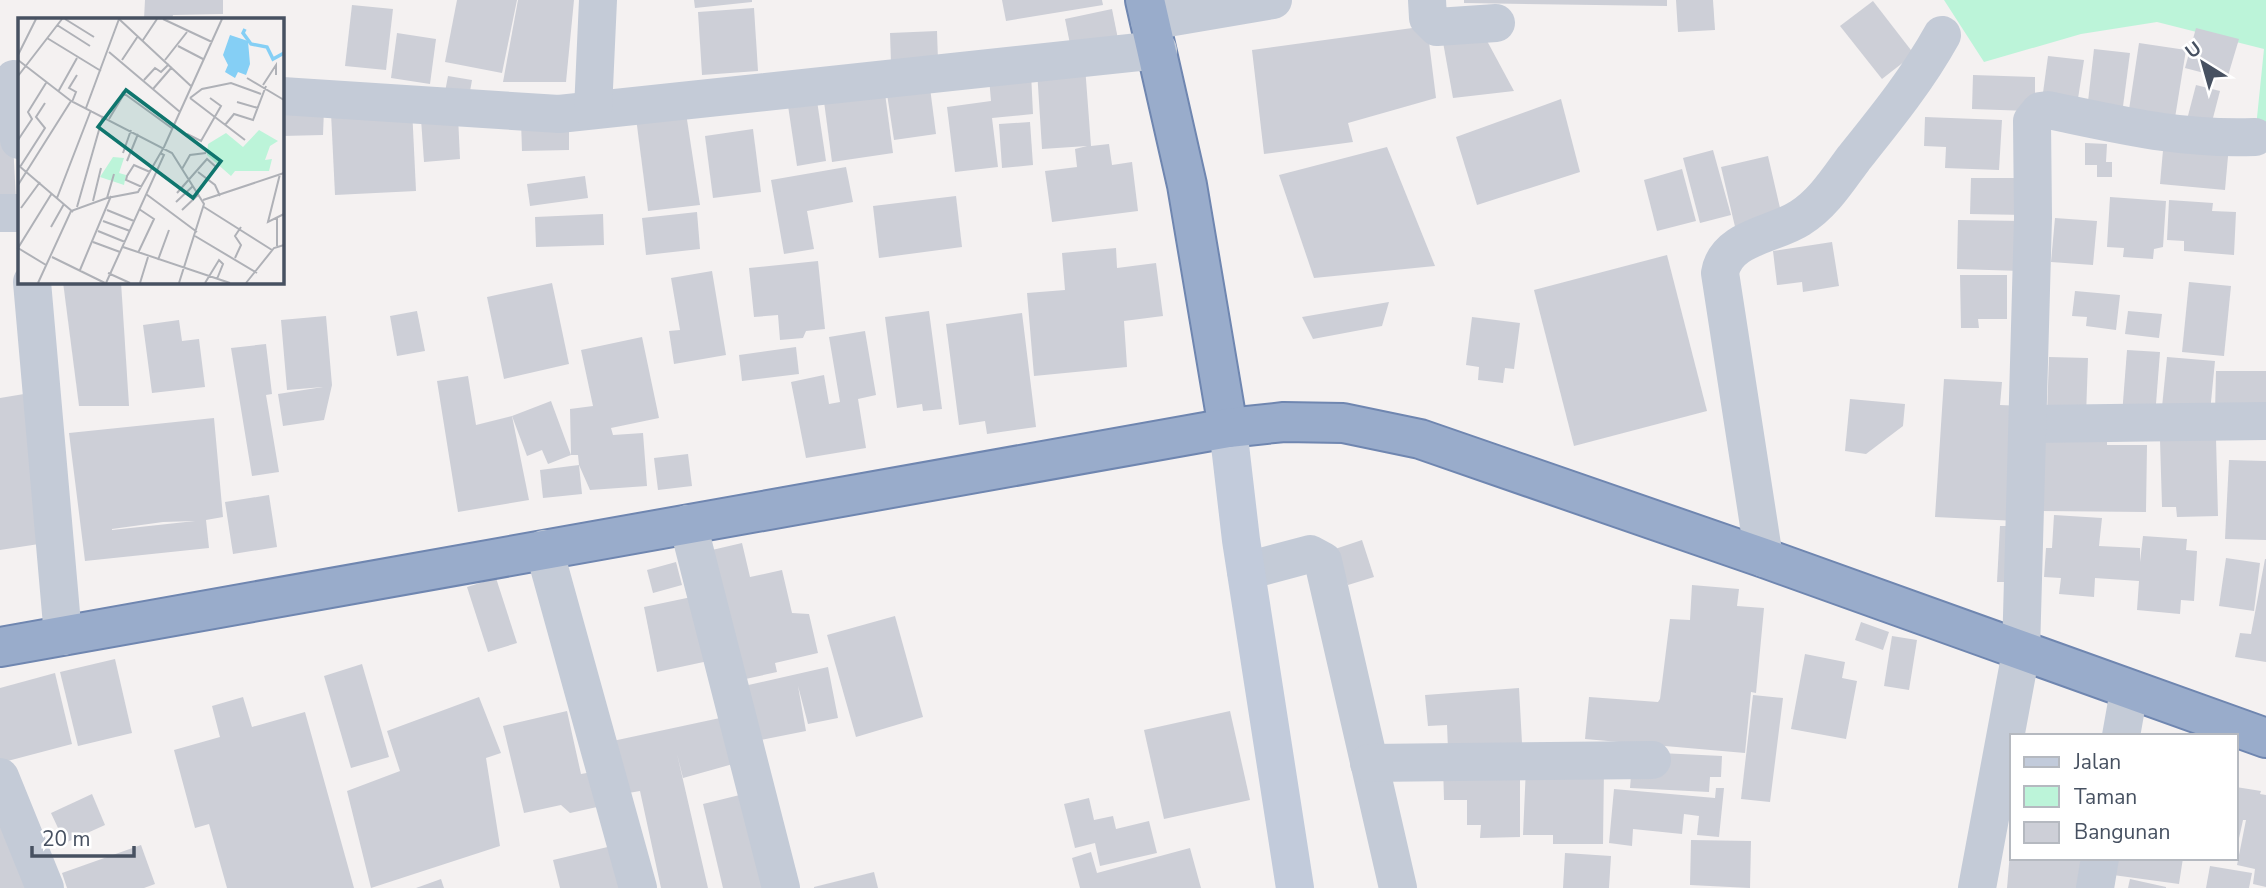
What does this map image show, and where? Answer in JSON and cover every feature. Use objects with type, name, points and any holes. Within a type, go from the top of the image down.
[{"type":"highway","points":[[1151,24],[1187,186],[1228,428]]},
{"type":"highway","points":[[0,647],[1228,428],[1284,422],[1343,423],[1420,439],[1764,558],[2266,738]]},
{"type":"main road","points":[[1228,428],[1243,555],[1295,888]]},
{"type":"street","points":[[593,110],[598,0]]},
{"type":"street","points":[[284,96],[559,114],[1151,24],[1273,0]]},
{"type":"street","points":[[1427,0],[1428,18],[1437,27],[1496,23]]},
{"type":"street","points":[[1764,558],[1720,274],[1722,264],[1734,248],[1800,218],[1829,191],[1919,76],[1942,35]]},
{"type":"street","points":[[11,79],[18,132]]},
{"type":"street","points":[[1977,888],[2021,652],[2034,115],[2048,110],[2138,129],[2204,139],[2255,137]]},
{"type":"street","points":[[0,213],[18,214]]},
{"type":"street","points":[[32,284],[63,636]]},
{"type":"street","points":[[2028,424],[2266,421]]},
{"type":"street","points":[[688,524],[781,888]]},
{"type":"street","points":[[544,550],[638,888]]},
{"type":"street","points":[[1243,555],[1310,554],[1323,561],[1398,888]]},
{"type":"street","points":[[2122,734],[2129,691]]},
{"type":"street","points":[[1369,763],[1652,760]]},
{"type":"street","points":[[0,777],[45,888]]},
{"type":"street","points":[[2095,888],[2100,860]]},
{"type":"green space","points":[[1944,0],[2266,0],[2266,138],[2255,137],[2264,49],[2157,22],[2081,34],[1984,62]]},
{"type":"building","points":[[145,0],[223,0],[223,14],[144,18]]},
{"type":"building","points":[[457,0],[517,0],[502,73],[445,62]]},
{"type":"building","points":[[518,0],[574,0],[566,82],[503,82]]},
{"type":"building","points":[[694,0],[752,0],[752,2],[695,8]]},
{"type":"building","points":[[1002,0],[1102,0],[1103,5],[1006,21]]},
{"type":"building","points":[[1464,0],[1667,0],[1667,6],[1464,3]]},
{"type":"building","points":[[1676,0],[1713,0],[1715,30],[1678,32]]},
{"type":"building","points":[[1873,1],[1914,54],[1882,79],[1840,26]]},
{"type":"building","points":[[352,5],[393,9],[386,70],[345,66]]},
{"type":"building","points":[[754,8],[758,71],[702,75],[698,12]]},
{"type":"building","points":[[1112,9],[1118,39],[1071,49],[1065,19]]},
{"type":"building","points":[[1427,26],[1436,98],[1348,123],[1353,142],[1264,154],[1252,50]]},
{"type":"building","points":[[2196,28],[2239,39],[2227,79],[2185,68]]},
{"type":"building","points":[[937,31],[938,61],[891,63],[890,33]]},
{"type":"building","points":[[397,33],[436,39],[430,84],[391,78]]},
{"type":"building","points":[[1486,39],[1514,91],[1453,98],[1443,42]]},
{"type":"building","points":[[2139,43],[2186,50],[2173,130],[2127,123]]},
{"type":"building","points":[[2094,49],[2130,53],[2122,114],[2087,110]]},
{"type":"building","points":[[2048,56],[2084,60],[2077,105],[2042,100]]},
{"type":"building","points":[[1085,66],[1091,146],[1109,144],[1112,165],[1132,162],[1138,211],[1052,222],[1045,171],[1077,167],[1075,149],[1087,146],[1042,149],[1037,70]]},
{"type":"building","points":[[1031,73],[1033,114],[992,118],[998,167],[955,172],[947,107],[991,101],[989,78]]},
{"type":"building","points":[[1973,75],[2035,77],[2035,93],[2029,111],[1972,109]]},
{"type":"building","points":[[448,76],[472,80],[469,97],[445,92]]},
{"type":"building","points":[[2196,85],[2220,91],[2208,137],[2184,131]]},
{"type":"building","points":[[884,86],[893,153],[832,162],[823,94]]},
{"type":"building","points":[[930,88],[936,134],[894,140],[887,94]]},
{"type":"building","points":[[816,94],[826,161],[797,166],[787,99]]},
{"type":"building","points":[[1561,99],[1580,172],[1477,205],[1456,137]]},
{"type":"building","points":[[11,102],[16,201],[0,202],[0,103]]},
{"type":"building","points":[[284,107],[324,109],[323,135],[284,136]]},
{"type":"building","points":[[412,108],[416,191],[335,195],[331,113]]},
{"type":"building","points":[[686,113],[700,205],[648,211],[636,118]]},
{"type":"building","points":[[458,116],[460,159],[424,162],[421,119]]},
{"type":"building","points":[[1925,117],[2002,120],[1999,170],[1945,168],[1946,147],[1924,146]]},
{"type":"building","points":[[569,119],[569,150],[522,151],[521,121]]},
{"type":"building","points":[[1030,122],[1033,165],[1002,168],[999,124]]},
{"type":"building","points":[[753,129],[761,192],[713,198],[705,136]]},
{"type":"building","points":[[2164,139],[2229,145],[2225,190],[2160,184]]},
{"type":"building","points":[[2085,143],[2107,144],[2106,162],[2112,162],[2112,177],[2097,177],[2097,165],[2085,165]]},
{"type":"building","points":[[1387,147],[1435,266],[1314,278],[1279,175]]},
{"type":"building","points":[[1713,150],[1731,215],[1700,223],[1683,158]]},
{"type":"building","points":[[1768,156],[1783,221],[1736,231],[1721,167]]},
{"type":"building","points":[[846,167],[853,202],[807,211],[814,249],[784,254],[771,180]]},
{"type":"building","points":[[1682,169],[1696,221],[1657,231],[1644,180]]},
{"type":"building","points":[[585,176],[588,198],[530,206],[527,184]]},
{"type":"building","points":[[1971,178],[2026,178],[2025,215],[1970,214]]},
{"type":"building","points":[[956,196],[962,247],[879,258],[873,206]]},
{"type":"building","points":[[2110,197],[2166,201],[2163,247],[2154,249],[2153,259],[2123,257],[2124,248],[2107,247]]},
{"type":"building","points":[[2169,200],[2213,203],[2212,211],[2236,212],[2234,255],[2184,251],[2184,241],[2167,240]]},
{"type":"building","points":[[697,212],[700,249],[646,255],[642,218]]},
{"type":"building","points":[[603,214],[604,245],[536,247],[535,217]]},
{"type":"building","points":[[2055,218],[2097,221],[2093,265],[2051,262]]},
{"type":"building","points":[[1958,220],[2023,221],[2021,271],[1957,269]]},
{"type":"building","points":[[1832,242],[1839,286],[1803,292],[1802,282],[1777,285],[1773,251]]},
{"type":"building","points":[[1116,248],[1117,268],[1156,263],[1163,316],[1124,321],[1127,367],[1034,376],[1027,293],[1065,290],[1062,253]]},
{"type":"building","points":[[1667,255],[1707,411],[1574,446],[1534,290]]},
{"type":"building","points":[[818,261],[825,329],[806,331],[803,338],[780,340],[778,315],[754,317],[749,268]]},
{"type":"building","points":[[712,271],[726,355],[674,364],[669,331],[680,330],[671,278]]},
{"type":"building","points":[[1960,275],[2007,275],[2007,319],[1978,319],[1979,328],[1961,328]]},
{"type":"building","points":[[2189,282],[2231,286],[2224,356],[2182,352]]},
{"type":"building","points":[[552,283],[569,364],[504,379],[487,297]]},
{"type":"building","points":[[63,284],[121,284],[129,406],[79,406]]},
{"type":"building","points":[[2075,291],[2120,295],[2116,330],[2086,326],[2087,317],[2072,316]]},
{"type":"building","points":[[1389,302],[1382,326],[1313,339],[1302,317]]},
{"type":"building","points":[[417,311],[425,351],[397,356],[390,316]]},
{"type":"building","points":[[929,311],[942,409],[923,411],[922,404],[897,408],[885,317]]},
{"type":"building","points":[[2128,311],[2162,314],[2159,338],[2125,334]]},
{"type":"building","points":[[1022,313],[1036,427],[987,434],[985,421],[959,425],[946,324]]},
{"type":"building","points":[[326,316],[332,385],[324,420],[283,426],[278,394],[323,387],[287,390],[281,320]]},
{"type":"building","points":[[1472,317],[1520,323],[1514,369],[1505,368],[1503,383],[1478,380],[1479,367],[1466,365]]},
{"type":"building","points":[[179,320],[182,341],[199,339],[205,387],[152,393],[143,325]]},
{"type":"building","points":[[865,331],[876,395],[858,399],[866,448],[806,458],[791,382],[824,375],[829,404],[840,402],[829,337]]},
{"type":"building","points":[[642,337],[659,418],[611,428],[613,435],[643,433],[647,486],[590,490],[579,465],[578,455],[571,455],[570,409],[593,406],[581,350]]},
{"type":"building","points":[[266,344],[272,394],[266,395],[279,472],[252,476],[231,348]]},
{"type":"building","points":[[796,347],[799,374],[742,381],[739,355]]},
{"type":"building","points":[[2127,350],[2160,352],[2155,417],[2122,415]]},
{"type":"building","points":[[2049,357],[2088,358],[2086,416],[2047,415]]},
{"type":"building","points":[[2167,357],[2215,361],[2210,412],[2162,407]]},
{"type":"building","points":[[2216,371],[2266,371],[2266,412],[2215,412]]},
{"type":"building","points":[[468,376],[476,425],[512,416],[529,500],[458,512],[437,381]]},
{"type":"building","points":[[1944,379],[2002,382],[2000,405],[2024,406],[2017,521],[1935,517]]},
{"type":"building","points":[[30,393],[52,542],[0,550],[0,398]]},
{"type":"building","points":[[1850,399],[1905,404],[1903,426],[1866,454],[1845,451]]},
{"type":"building","points":[[551,401],[571,455],[548,464],[542,450],[527,456],[512,416]]},
{"type":"building","points":[[214,418],[223,517],[206,520],[209,548],[85,561],[69,433]],"holes":[[[195,521],[112,530],[163,522]]]},
{"type":"building","points":[[2042,437],[2107,438],[2107,445],[2147,445],[2146,512],[2041,511]]},
{"type":"building","points":[[2216,438],[2218,516],[2177,517],[2176,507],[2162,507],[2160,440]]},
{"type":"building","points":[[688,454],[692,486],[658,490],[654,458]]},
{"type":"building","points":[[2229,460],[2266,461],[2266,540],[2225,539]]},
{"type":"building","points":[[579,465],[582,494],[543,498],[540,470]]},
{"type":"building","points":[[269,495],[277,547],[233,554],[225,502]]},
{"type":"building","points":[[2054,515],[2102,518],[2099,546],[2140,548],[2140,562],[2143,536],[2187,539],[2186,550],[2197,551],[2194,601],[2181,600],[2180,614],[2137,610],[2139,581],[2095,578],[2094,597],[2059,594],[2061,578],[2044,577],[2046,548],[2052,548]]},
{"type":"building","points":[[2000,526],[2021,526],[2019,582],[1997,582]]},
{"type":"building","points":[[1362,540],[1374,577],[1348,585],[1335,549]]},
{"type":"building","points":[[742,543],[750,577],[782,570],[792,613],[809,614],[818,653],[775,663],[777,672],[741,680],[712,550]]},
{"type":"building","points":[[2226,558],[2260,563],[2254,611],[2219,606]]},
{"type":"building","points":[[2265,559],[2266,662],[2235,657],[2240,633],[2251,634]]},
{"type":"building","points":[[676,562],[682,585],[653,593],[647,570]]},
{"type":"building","points":[[496,578],[517,643],[488,652],[467,587]]},
{"type":"building","points":[[1692,585],[1739,589],[1737,606],[1764,608],[1756,693],[1751,692],[1745,753],[1585,739],[1589,697],[1658,702],[1670,619],[1690,620]]},
{"type":"building","points":[[701,595],[713,660],[657,672],[644,607]]},
{"type":"building","points":[[895,616],[923,717],[856,737],[827,635]]},
{"type":"building","points":[[1861,622],[1889,632],[1883,650],[1855,640]]},
{"type":"building","points":[[1892,636],[1917,640],[1909,690],[1884,686]]},
{"type":"building","points":[[1805,654],[1845,662],[1842,678],[1857,681],[1846,739],[1791,729]]},
{"type":"building","points":[[115,659],[132,733],[78,746],[60,672]]},
{"type":"building","points":[[362,664],[389,757],[351,768],[324,676]]},
{"type":"building","points":[[828,667],[838,718],[808,724],[798,686],[806,731],[755,741],[744,686]]},
{"type":"building","points":[[55,673],[72,744],[0,763],[0,688]]},
{"type":"building","points":[[1519,688],[1522,743],[1448,750],[1447,725],[1428,726],[1425,695]]},
{"type":"building","points":[[1753,695],[1783,698],[1770,802],[1741,799]]},
{"type":"building","points":[[243,697],[252,727],[305,712],[354,888],[227,888],[209,824],[195,828],[174,750],[220,737],[212,706]]},
{"type":"building","points":[[479,697],[501,753],[486,758],[500,846],[371,888],[347,791],[400,771],[387,731]]},
{"type":"building","points":[[567,711],[581,774],[598,771],[606,805],[570,813],[561,805],[524,813],[503,726]]},
{"type":"building","points":[[1230,711],[1250,800],[1164,819],[1144,730]]},
{"type":"building","points":[[720,718],[733,764],[683,778],[677,754],[708,888],[661,888],[640,791],[617,795],[608,742]]},
{"type":"building","points":[[1660,753],[1722,756],[1721,777],[1710,777],[1709,792],[1630,788],[1632,763]]},
{"type":"building","points":[[1520,764],[1520,837],[1480,838],[1481,825],[1467,825],[1467,800],[1444,800],[1443,765]]},
{"type":"building","points":[[1526,767],[1604,768],[1603,844],[1553,844],[1553,835],[1523,835]]},
{"type":"building","points":[[2238,787],[2261,791],[2260,794],[2266,795],[2266,887],[2253,884],[2255,869],[2237,865],[2246,820],[2243,820],[2238,843]]},
{"type":"building","points":[[1716,788],[1724,788],[1719,837],[1697,835],[1699,816],[1684,814],[1682,834],[1633,829],[1632,846],[1609,843],[1614,789],[1715,798]]},
{"type":"building","points":[[0,791],[35,888],[0,888]]},
{"type":"building","points":[[752,792],[776,888],[723,888],[703,804]]},
{"type":"building","points":[[92,794],[105,825],[65,843],[51,813]]},
{"type":"building","points":[[1089,798],[1094,820],[1113,816],[1116,829],[1149,821],[1157,853],[1100,866],[1095,843],[1075,848],[1064,804]]},
{"type":"building","points":[[1691,840],[1751,841],[1750,888],[1690,885]]},
{"type":"building","points":[[141,845],[155,884],[144,888],[67,888],[62,873]]},
{"type":"building","points":[[616,845],[626,888],[560,888],[553,860]]},
{"type":"building","points":[[1190,848],[1201,888],[1080,888],[1072,858],[1091,852],[1097,873]]},
{"type":"building","points":[[2010,852],[2010,860],[2090,860],[2087,888],[2007,888]]},
{"type":"building","points":[[1565,853],[1611,856],[1609,888],[1563,888]]},
{"type":"building","points":[[2115,860],[2183,860],[2179,884],[2113,875]]},
{"type":"building","points":[[2210,866],[2252,873],[2249,888],[2206,888]]},
{"type":"building","points":[[874,872],[878,888],[814,888],[814,887]]},
{"type":"building","points":[[441,879],[444,888],[416,888]]},
{"type":"building","points":[[2130,879],[2166,887],[2166,888],[2128,888]]}]
